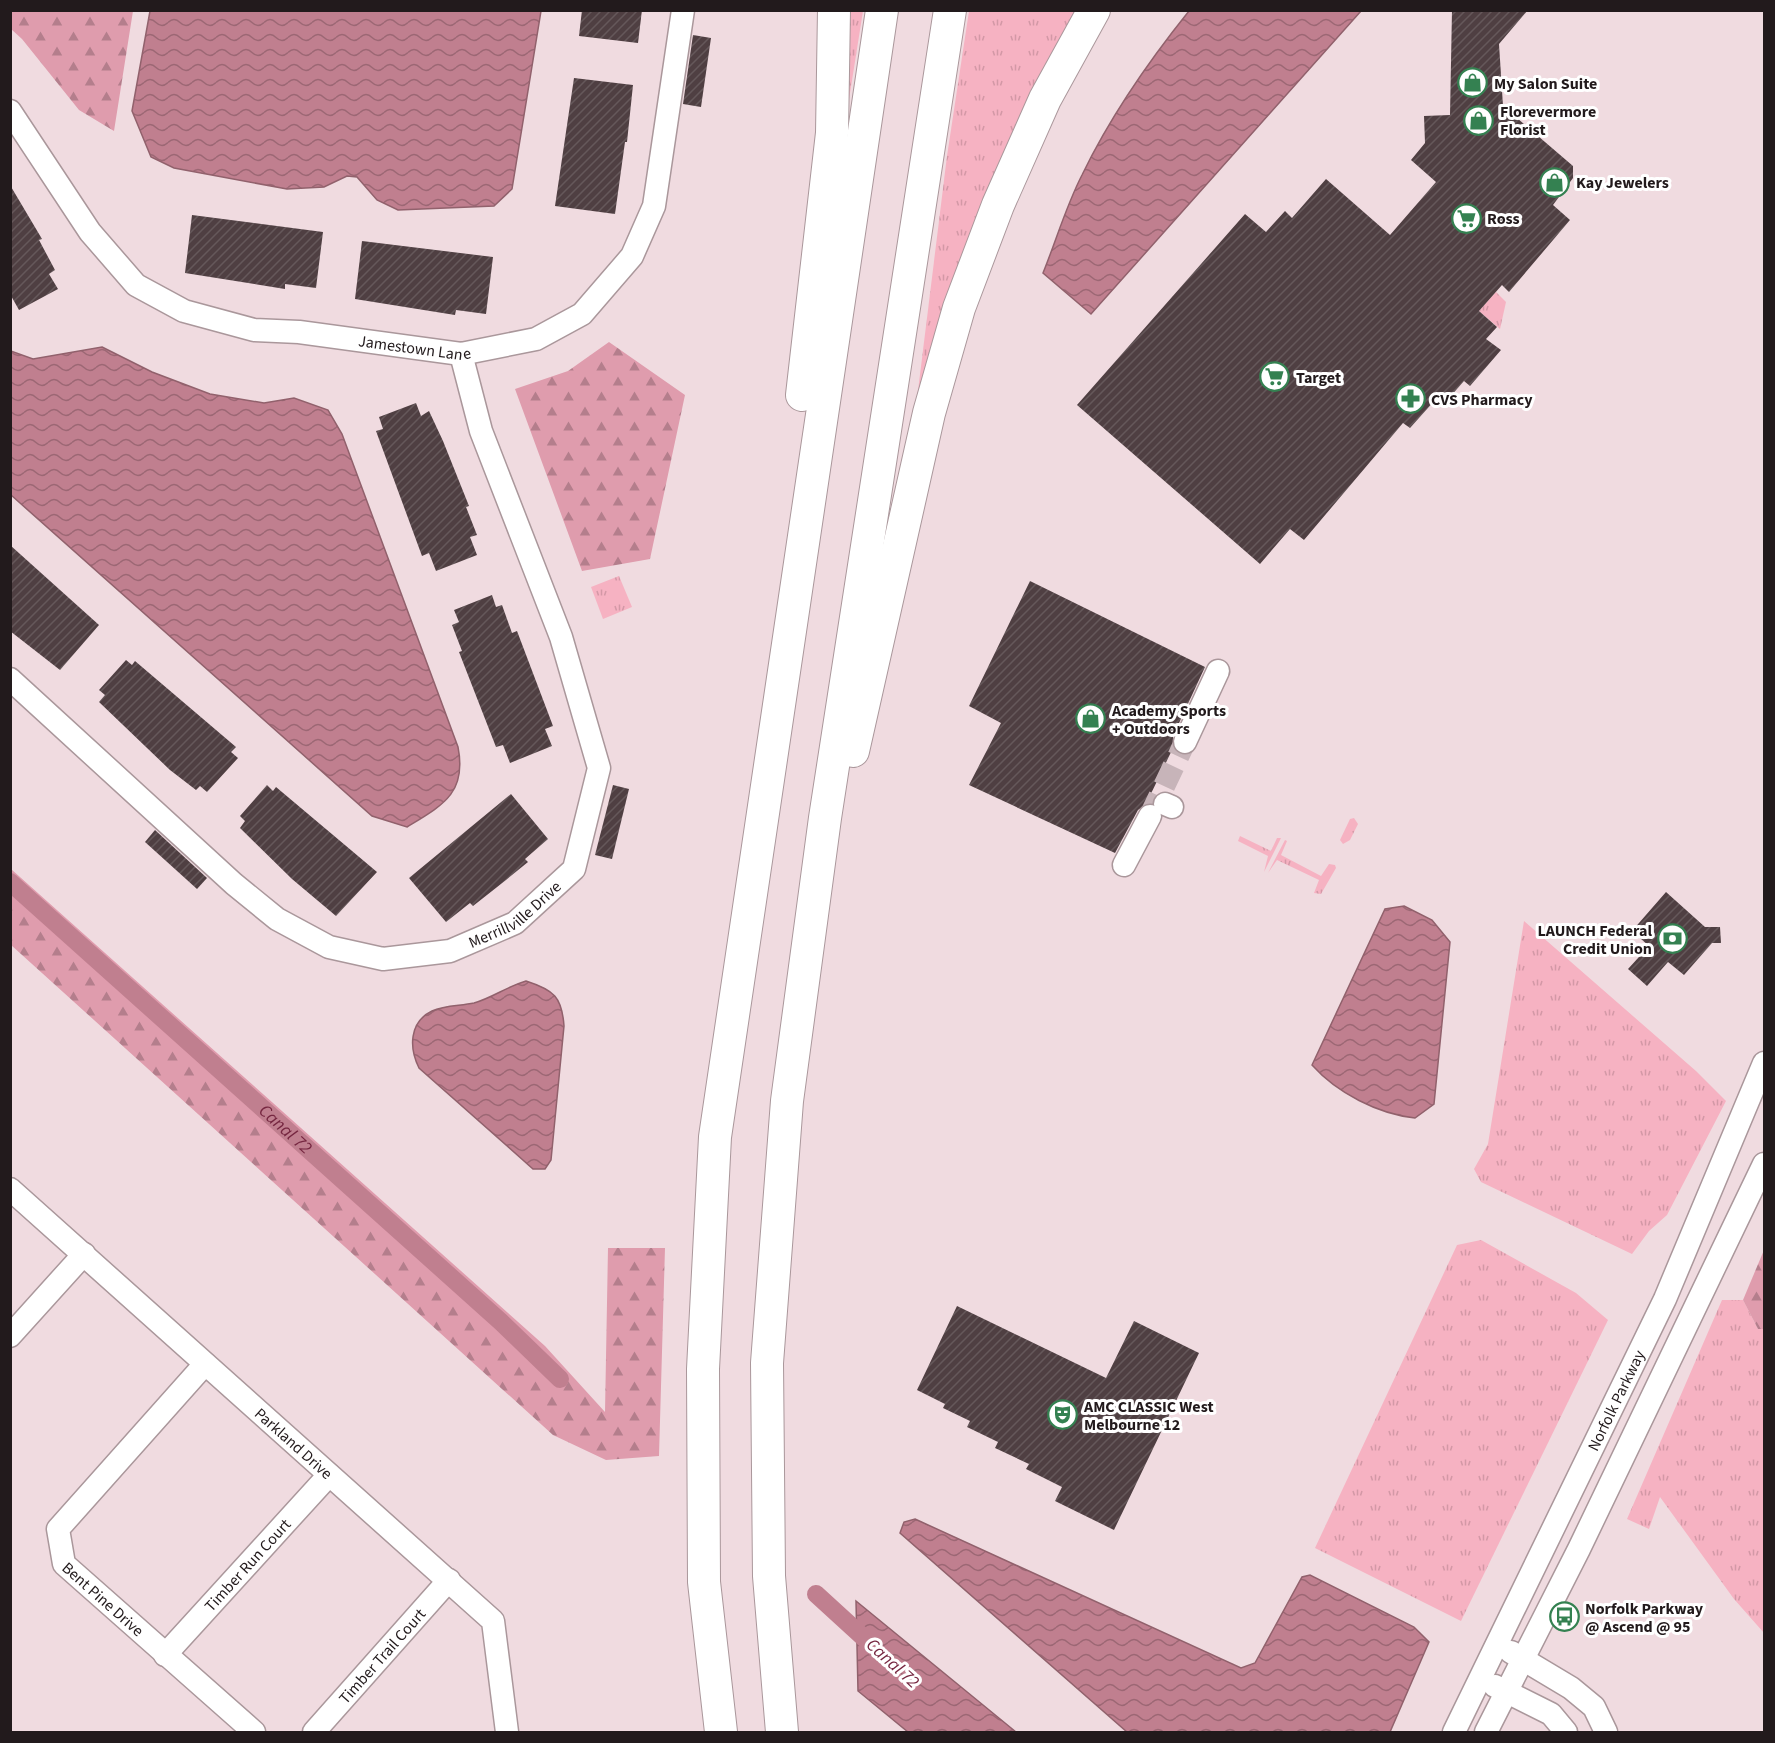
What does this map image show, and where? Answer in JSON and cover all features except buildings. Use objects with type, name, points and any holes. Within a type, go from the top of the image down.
[{"type":"highway","points":[[809,501],[801,405],[832,133],[834,10]]},
{"type":"highway","points":[[721,1732],[704,1570],[704,1369],[715,1137],[882,10]]},
{"type":"highway","points":[[782,1732],[769,1576],[767,1363],[787,1101],[825,818],[950,10]]},
{"type":"highway","points":[[825,818],[859,733],[928,413],[958,308],[998,205],[1045,99],[1094,10]]},
{"type":"street","name":"Jamestown Lane","points":[[10,111],[90,232],[136,285],[184,311],[254,330],[299,332],[461,354],[536,339],[582,314],[632,256],[654,206],[684,10]]},
{"type":"street","name":"Merrillville Drive","points":[[10,679],[234,884],[277,919],[329,947],[383,959],[450,951],[515,923],[574,869],[599,768],[561,637],[481,431],[461,354]]},
{"type":"street","points":[[1185,742],[1218,670]]},
{"type":"street","points":[[1124,865],[1162,809]]},
{"type":"street","name":"Norfolk Parkway","points":[[1454,1732],[1665,1299],[1764,1062]]},
{"type":"street","name":"Norfolk Parkway","points":[[1486,1732],[1694,1313],[1764,1164]]},
{"type":"street","name":"Parkland Drive","points":[[10,1189],[493,1621],[507,1732]]},
{"type":"street","points":[[10,1336],[84,1254]]},
{"type":"street","name":"Bent Pine Drive","points":[[205,1364],[58,1529],[64,1564],[254,1732]]},
{"type":"street","name":"Timber Run Court","points":[[165,1654],[329,1475]]},
{"type":"street","name":"Timber Trail Court","points":[[315,1732],[449,1580]]},
{"type":"street","points":[[1497,1645],[1523,1658],[1571,1688],[1593,1707],[1606,1732]]},
{"type":"street","points":[[1481,1677],[1506,1693],[1551,1714],[1566,1732]]},
{"type":"green space","points":[[11,10],[133,11],[114,131],[79,110],[22,39],[11,29]]},
{"type":"green space","points":[[843,11],[863,11],[844,131]]},
{"type":"green space","points":[[969,11],[1084,11],[916,407],[947,156]]},
{"type":"green space","points":[[1496,292],[1506,302],[1500,329],[1479,311]]},
{"type":"green space","points":[[609,342],[685,395],[650,559],[582,571],[515,389],[568,371]]},
{"type":"green space","points":[[619,576],[632,607],[603,619],[591,587]]},
{"type":"green space","points":[[1354,818],[1358,824],[1350,840],[1343,844],[1340,840],[1350,819]]},
{"type":"green space","points":[[1240,836],[1271,851],[1277,838],[1281,838],[1264,872],[1268,856],[1238,841]]},
{"type":"green space","points":[[1285,840],[1287,841],[1281,855],[1321,876],[1329,864],[1335,865],[1336,868],[1321,894],[1314,893],[1319,880],[1277,860],[1268,873]]},
{"type":"green space","points":[[11,869],[545,1346],[605,1412],[608,1248],[665,1248],[659,1456],[606,1460],[553,1435],[11,945]]},
{"type":"green space","points":[[1524,921],[1696,1071],[1726,1101],[1667,1215],[1649,1231],[1632,1254],[1481,1182],[1474,1169],[1488,1144]]},
{"type":"green space","points":[[1481,1240],[1576,1293],[1608,1320],[1461,1621],[1315,1548],[1457,1245]]},
{"type":"green space","points":[[1764,1250],[1764,1329],[1758,1329],[1743,1300]]},
{"type":"green space","points":[[1722,1300],[1743,1300],[1758,1329],[1764,1329],[1764,1633],[1734,1599],[1660,1497],[1649,1529],[1627,1519]]},
{"type":"water","points":[[150,11],[541,11],[512,189],[494,206],[398,210],[377,200],[357,177],[347,176],[324,187],[287,189],[174,168],[151,157],[132,111]]},
{"type":"water","points":[[1189,11],[1361,11],[1091,314],[1043,273],[1076,187],[1105,131],[1145,69]]},
{"type":"water","points":[[102,347],[152,372],[210,394],[264,403],[294,398],[328,410],[342,434],[458,747],[460,763],[455,787],[449,796],[431,812],[407,827],[372,816],[11,495],[11,351],[33,359]]},
{"type":"water","points":[[1404,906],[1432,920],[1450,942],[1434,1104],[1415,1118],[1387,1112],[1359,1100],[1333,1085],[1312,1065],[1385,909]]},
{"type":"water","points":[[526,981],[555,996],[563,1016],[564,1026],[551,1160],[545,1169],[533,1169],[419,1068],[413,1044],[413,1036],[419,1022],[432,1011],[474,1003]]},
{"type":"water","points":[[915,1519],[1241,1668],[1255,1663],[1302,1577],[1310,1575],[1414,1627],[1429,1642],[1390,1732],[1127,1732],[900,1533],[904,1522]]},
{"type":"water","points":[[856,1601],[1016,1732],[908,1732],[858,1691]]},
{"type":"waterway","name":"Canal 72","points":[[10,882],[501,1322],[560,1379]]},
{"type":"waterway","name":"Canal 72","points":[[816,1594],[874,1647]]},
{"type":"tunnel","points":[[1150,816],[1185,742]]},
{"type":"place","name":"My Salon Suite","points":[[1473,83]]},
{"type":"place","name":"Florevermore Florist","points":[[1479,120]]},
{"type":"place","name":"Kay Jewelers","points":[[1555,182]]},
{"type":"place","name":"Ross","points":[[1466,218]]},
{"type":"place","name":"Target","points":[[1275,377]]},
{"type":"place","name":"CVS Pharmacy","points":[[1410,399]]},
{"type":"place","name":"Academy Sports + Outdoors","points":[[1091,719]]},
{"type":"place","name":"LAUNCH Federal Credit Union","points":[[1673,939]]},
{"type":"place","name":"AMC CLASSIC West Melbourne 12","points":[[1063,1415]]},
{"type":"place","name":"Norfolk Parkway @ Ascend @ 95","points":[[1564,1617]]}]
